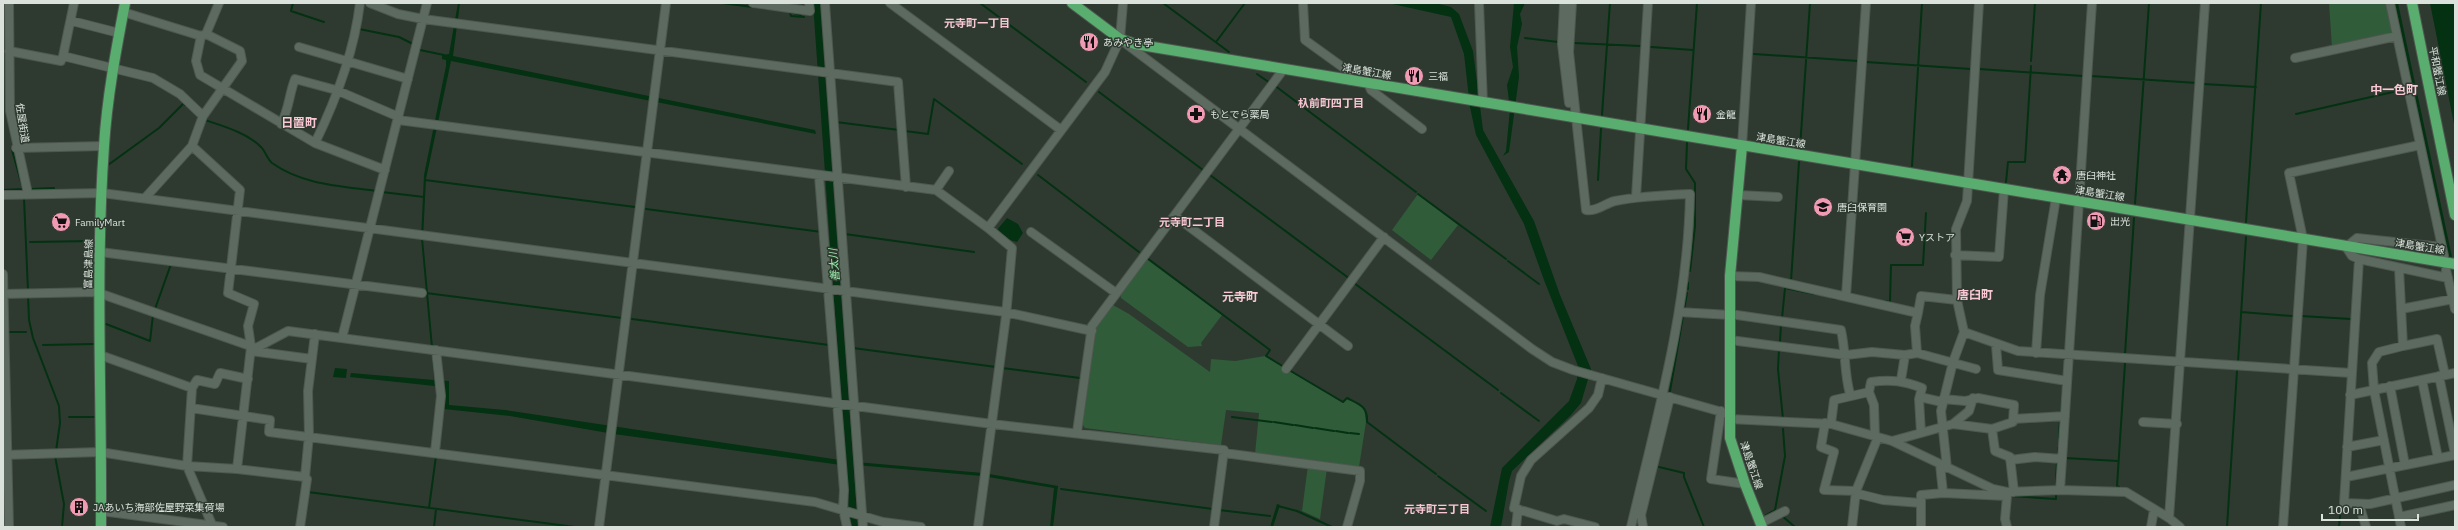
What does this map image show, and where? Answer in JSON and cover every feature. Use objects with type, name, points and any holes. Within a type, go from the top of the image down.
[{"type":"main road","name":"津島蟹江線","points":[[1072,3],[1120,39],[1135,44],[1283,70],[2346,246],[2450,270]]},
{"type":"main road","name":"平和蟹江線","points":[[2412,3],[2455,215]]},
{"type":"main road","name":"富島津島線","points":[[101,527],[100,252],[104,146],[119,33],[124,8]]},
{"type":"main road","name":"津島蟹江線","points":[[1742,146],[1730,276],[1730,340],[1726,415],[1732,448],[1762,525]]},
{"type":"street","name":"佐屋街道","points":[[9,3],[9,51],[6,98],[16,148],[28,194]]},
{"type":"street","points":[[9,51],[61,60],[72,21],[74,3]]},
{"type":"street","points":[[219,3],[204,35],[196,61],[200,75],[315,143],[385,170]]},
{"type":"street","points":[[315,143],[338,92],[349,61],[356,32],[360,3]]},
{"type":"street","points":[[370,3],[398,14],[455,24],[898,82],[906,187]]},
{"type":"street","points":[[342,338],[427,3]]},
{"type":"street","points":[[599,527],[655,100],[666,3]]},
{"type":"street","points":[[753,3],[810,10],[809,3]]},
{"type":"street","points":[[825,3],[824,12],[828,73],[863,527]]},
{"type":"street","points":[[890,3],[1061,130]]},
{"type":"street","points":[[988,228],[1105,72],[1120,39],[1123,3]]},
{"type":"street","points":[[1303,3],[1305,40],[1348,72],[1351,81]]},
{"type":"street","points":[[1479,3],[1481,102]]},
{"type":"street","points":[[1564,3],[1562,44],[1574,118],[1586,210],[1591,211],[1613,201],[1636,197],[1690,194],[1687,268],[1667,396],[1641,515],[1643,527]]},
{"type":"street","points":[[1572,3],[1569,52],[1574,118]]},
{"type":"street","points":[[1636,197],[1648,3]]},
{"type":"street","points":[[1742,146],[1751,3]]},
{"type":"street","points":[[1846,296],[1866,3]]},
{"type":"street","points":[[1943,493],[1942,401],[1953,362],[1964,332],[1958,300],[1955,255],[1956,229],[1966,207],[1979,3]]},
{"type":"street","points":[[2060,490],[2092,3]]},
{"type":"street","points":[[2169,518],[2177,424],[2205,3]]},
{"type":"street","points":[[2390,3],[2444,256]]},
{"type":"street","points":[[124,8],[204,35],[240,51],[242,61],[203,116],[192,146],[145,198]]},
{"type":"street","points":[[811,12],[824,12]]},
{"type":"street","points":[[72,21],[119,33]]},
{"type":"street","points":[[2296,58],[2397,36]]},
{"type":"street","points":[[1120,39],[1532,349],[1552,362],[1591,376],[1667,396],[1726,415],[1828,423],[1877,436],[1892,441],[1981,485],[2009,493]]},
{"type":"street","points":[[299,47],[408,79]]},
{"type":"street","points":[[62,56],[153,78],[166,85],[203,116]]},
{"type":"street","points":[[1077,432],[1092,326],[1283,70]]},
{"type":"street","points":[[281,124],[287,114],[290,92],[295,79],[338,92],[399,118],[435,125],[936,190],[988,228],[1012,248],[986,476],[978,527]]},
{"type":"street","points":[[1368,83],[1371,90],[1422,129]]},
{"type":"street","points":[[2283,527],[2303,239],[2289,173],[2420,145]]},
{"type":"street","points":[[16,148],[104,146]]},
{"type":"street","points":[[192,146],[240,190],[228,293],[254,304],[248,326],[251,349],[237,469]]},
{"type":"street","points":[[936,190],[949,171]]},
{"type":"street","points":[[820,176],[847,527]]},
{"type":"street","points":[[1955,255],[1999,257],[2004,189]]},
{"type":"street","points":[[3,195],[102,193],[145,198],[238,212],[1005,312],[1092,331]]},
{"type":"street","points":[[1738,195],[1778,197]]},
{"type":"street","points":[[2036,353],[2040,295],[2056,198]]},
{"type":"street","points":[[1175,216],[1348,346]]},
{"type":"street","points":[[1031,232],[1116,293]]},
{"type":"street","points":[[1286,370],[1384,237]]},
{"type":"street","points":[[2442,247],[2357,238],[2346,246],[2352,256],[2359,259],[2399,268],[2450,270],[2455,309]]},
{"type":"street","points":[[100,252],[422,293]]},
{"type":"street","points":[[2359,259],[2344,503],[2370,504],[2455,485]]},
{"type":"street","points":[[2399,268],[2403,346]]},
{"type":"street","points":[[3,274],[5,455],[9,527]]},
{"type":"street","points":[[1730,276],[1760,277],[1830,295],[1846,296],[1918,313]]},
{"type":"street","points":[[3,294],[100,293],[251,349],[312,359]]},
{"type":"street","points":[[1917,353],[1915,326],[1921,296],[1958,300]]},
{"type":"street","points":[[2401,309],[2453,299]]},
{"type":"street","points":[[1680,312],[1730,315],[1841,330],[1846,354],[1846,381],[1850,394]]},
{"type":"street","points":[[251,349],[256,348],[288,331],[992,424],[1077,432],[1224,450],[1224,453],[1360,471],[1360,481],[1347,527]]},
{"type":"street","points":[[1964,332],[2018,352],[2351,374]]},
{"type":"street","points":[[300,527],[307,480],[305,477],[309,435],[308,391],[315,334]]},
{"type":"street","points":[[2346,478],[2389,469],[2405,466],[2455,454],[2437,339],[2386,349],[2375,357],[2372,363],[2374,390],[2389,469],[2401,527]]},
{"type":"street","points":[[1730,340],[1846,354],[1872,352],[1905,356],[1917,353],[1976,368]]},
{"type":"street","points":[[1996,345],[1998,370],[2067,381]]},
{"type":"street","points":[[432,349],[440,383],[441,396],[435,452]]},
{"type":"street","points":[[100,355],[192,388]]},
{"type":"street","points":[[1901,380],[1905,356]]},
{"type":"street","points":[[214,526],[187,466],[192,388],[197,380],[215,384],[220,373],[248,379]]},
{"type":"street","points":[[2350,395],[2455,373]]},
{"type":"street","points":[[1595,527],[1564,519],[1557,521],[1514,508],[1521,476],[1531,460],[1589,408],[1598,395],[1602,378]]},
{"type":"street","points":[[1852,527],[1856,492],[1877,436],[1874,405],[1869,392],[1871,382],[1901,380],[1922,388],[1920,397],[1921,433]]},
{"type":"street","points":[[2422,380],[2438,458]]},
{"type":"street","points":[[2390,386],[2405,466]]},
{"type":"street","points":[[1869,392],[1850,394],[1834,400],[1821,447],[1834,452],[1824,490],[1856,492],[1884,500],[1921,503]]},
{"type":"street","points":[[1631,527],[1667,396]]},
{"type":"street","points":[[1920,397],[1942,401],[1964,401],[1973,398],[2014,405],[2013,422],[1992,429],[1953,424]]},
{"type":"street","points":[[1892,441],[1953,424],[1969,411],[1973,398]]},
{"type":"street","points":[[191,408],[270,420],[269,432],[309,435],[815,502],[883,522],[921,527]]},
{"type":"street","points":[[1726,415],[1711,479],[1745,484]]},
{"type":"street","points":[[2013,419],[2065,416]]},
{"type":"street","points":[[2144,422],[2177,424]]},
{"type":"street","points":[[1992,429],[1996,451],[2010,457],[2009,493],[2005,519],[2007,527]]},
{"type":"street","points":[[2347,447],[2384,440]]},
{"type":"street","points":[[5,455],[100,452],[187,466],[237,469],[305,477]]},
{"type":"street","points":[[1214,527],[1224,453]]},
{"type":"street","points":[[2010,460],[2035,457],[2062,459]]},
{"type":"street","points":[[1921,527],[1921,495],[1943,493],[2009,493],[2060,490],[2126,492],[2169,518],[2180,527]]},
{"type":"street","points":[[2359,504],[2366,527]]},
{"type":"street","points":[[2399,517],[2455,505]]},
{"type":"street","points":[[1516,527],[1518,509]]},
{"type":"street","points":[[2151,527],[2154,510]]},
{"type":"street","points":[[101,511],[223,527]]},
{"type":"street","points":[[1762,525],[1785,511]]},
{"type":"shaded area","points":[[2329,3],[2387,3],[2394,33],[2332,48]]},
{"type":"shaded area","points":[[1418,194],[1458,225],[1431,260],[1392,230]]},
{"type":"shaded area","points":[[1145,258],[1222,315],[1201,343],[1202,346],[1188,347],[1121,298],[1120,293]]},
{"type":"shaded area","points":[[1113,305],[1129,314],[1210,372],[1211,359],[1235,361],[1265,356],[1343,403],[1347,398],[1364,407],[1366,422],[1359,467],[1255,454],[1259,413],[1226,410],[1221,445],[1085,428],[1082,424],[1095,327]]},
{"type":"shaded area","points":[[1308,465],[1327,468],[1320,519],[1302,511]]},
{"type":"water","points":[[458,3],[460,3],[453,56],[815,130],[816,134],[451,61],[426,179],[423,239],[436,380],[449,381],[449,405],[505,410],[840,460],[841,465],[614,434],[510,416],[444,409],[444,387],[350,377],[351,373],[434,380],[421,238],[424,175],[446,66],[446,60],[442,59],[442,55],[449,54]]},
{"type":"water","name":"善太川","points":[[813,3],[821,3],[858,527],[850,527]]},
{"type":"water","points":[[1388,3],[1435,3],[1451,7],[1459,14],[1473,51],[1483,130],[1534,221],[1560,295],[1591,369],[1581,403],[1570,416],[1512,471],[1501,527],[1490,527],[1502,468],[1569,401],[1577,379],[1578,366],[1544,280],[1524,224],[1476,135],[1470,107],[1464,54],[1451,17]]},
{"type":"water","points":[[1514,3],[1525,3],[1520,14],[1522,24],[1517,47],[1519,77],[1509,152],[1503,156],[1506,151],[1510,109],[1507,85],[1513,67],[1510,47]]},
{"type":"water","points":[[2393,3],[2398,3],[2452,257],[2446,256]]},
{"type":"water","points":[[2430,3],[2455,3],[2455,129]]},
{"type":"water","points":[[1007,218],[1018,224],[1023,233],[1017,242],[1006,239],[996,231]]},
{"type":"water","points":[[335,368],[347,369],[346,378],[333,377]]},
{"type":"water","points":[[856,462],[983,473],[1058,486],[1053,527],[1050,527],[1054,488],[982,476],[856,465]]},
{"type":"water","points":[[1277,504],[1280,505],[1273,527],[1270,527]]},
{"type":"waterway","points":[[293,3],[291,11],[324,22]]},
{"type":"waterway","points":[[722,3],[768,9]]},
{"type":"waterway","points":[[980,3],[1086,82]]},
{"type":"waterway","points":[[1163,3],[1229,52]]},
{"type":"waterway","points":[[1216,42],[1245,3]]},
{"type":"waterway","points":[[1602,115],[1610,3]]},
{"type":"waterway","points":[[1688,129],[1697,3]]},
{"type":"waterway","points":[[1800,148],[1810,3]]},
{"type":"waterway","points":[[1912,166],[1922,3]]},
{"type":"waterway","points":[[2031,61],[2035,3]]},
{"type":"waterway","points":[[2135,204],[2149,3]]},
{"type":"waterway","points":[[2246,222],[2261,3]]},
{"type":"waterway","points":[[790,12],[791,16],[804,17]]},
{"type":"waterway","points":[[791,12],[801,15]]},
{"type":"waterway","points":[[359,29],[399,37],[413,44]]},
{"type":"waterway","points":[[1525,38],[1558,42]]},
{"type":"waterway","points":[[1574,43],[1640,46]]},
{"type":"waterway","points":[[1651,47],[1693,50]]},
{"type":"waterway","points":[[420,50],[444,55]]},
{"type":"waterway","points":[[1754,54],[1858,61]]},
{"type":"waterway","points":[[1866,62],[1971,69]]},
{"type":"waterway","points":[[2006,182],[2008,162],[2025,162],[2031,66]]},
{"type":"waterway","points":[[1979,69],[2083,76]]},
{"type":"waterway","points":[[1257,74],[1270,83]]},
{"type":"waterway","points":[[2091,76],[2197,83]]},
{"type":"waterway","points":[[2203,84],[2256,87]]},
{"type":"waterway","points":[[1274,85],[1416,192]]},
{"type":"waterway","points":[[2296,114],[2406,89]]},
{"type":"waterway","points":[[1099,92],[1203,170]]},
{"type":"waterway","points":[[905,131],[928,134],[934,99],[1022,164]]},
{"type":"waterway","points":[[108,165],[159,128],[184,103],[185,105]]},
{"type":"waterway","points":[[205,120],[250,138],[262,148],[272,163],[296,176],[336,186],[377,191]]},
{"type":"waterway","points":[[836,122],[899,130]]},
{"type":"waterway","points":[[1598,180],[1601,129]]},
{"type":"waterway","points":[[1687,143],[1686,169],[1695,183],[1695,226],[1690,271]]},
{"type":"waterway","points":[[3,190],[23,189],[12,150]]},
{"type":"waterway","points":[[1791,281],[1799,162]]},
{"type":"waterway","points":[[1038,175],[1139,252]]},
{"type":"waterway","points":[[1210,175],[1350,279]]},
{"type":"waterway","points":[[425,180],[635,207]]},
{"type":"waterway","points":[[31,189],[54,188]]},
{"type":"waterway","points":[[382,192],[424,197]]},
{"type":"waterway","points":[[1418,194],[1506,259]]},
{"type":"waterway","points":[[24,198],[28,291]]},
{"type":"waterway","points":[[646,209],[822,232]]},
{"type":"waterway","points":[[1885,301],[1890,302],[1891,265],[1923,265],[1926,213]]},
{"type":"waterway","points":[[2125,354],[2134,218]]},
{"type":"waterway","points":[[845,234],[974,252]]},
{"type":"waterway","points":[[2238,362],[2246,237]]},
{"type":"waterway","points":[[30,242],[93,241]]},
{"type":"waterway","points":[[1147,258],[1270,350],[1266,356],[1284,367]]},
{"type":"waterway","points":[[1508,261],[1539,284]]},
{"type":"waterway","points":[[155,309],[171,264]]},
{"type":"waterway","points":[[1354,283],[1498,390]]},
{"type":"waterway","points":[[1688,283],[1688,289]]},
{"type":"waterway","points":[[1782,318],[1785,288],[1814,294]]},
{"type":"waterway","points":[[426,293],[622,318]]},
{"type":"waterway","points":[[1684,310],[1687,293]]},
{"type":"waterway","points":[[28,295],[29,320],[33,338],[59,406],[60,423],[56,451]]},
{"type":"waterway","points":[[1832,298],[1837,299]]},
{"type":"waterway","points":[[2241,312],[2292,316]]},
{"type":"waterway","points":[[106,324],[150,341],[153,315]]},
{"type":"waterway","points":[[1670,391],[1683,316]]},
{"type":"waterway","points":[[2301,316],[2351,319]]},
{"type":"waterway","points":[[632,319],[829,345]]},
{"type":"waterway","points":[[1780,342],[1781,324]]},
{"type":"waterway","points":[[7,332],[26,332]]},
{"type":"waterway","points":[[43,345],[94,344]]},
{"type":"waterway","points":[[853,348],[996,367]]},
{"type":"waterway","points":[[1779,349],[1778,369],[1783,419]]},
{"type":"waterway","points":[[2119,487],[2117,486],[2125,363]]},
{"type":"waterway","points":[[1002,368],[1080,378]]},
{"type":"waterway","points":[[1289,370],[1343,402],[1347,398],[1362,406],[1366,412],[1367,422],[1436,474]]},
{"type":"waterway","points":[[2227,527],[2237,371]]},
{"type":"waterway","points":[[2061,413],[2063,390]]},
{"type":"waterway","points":[[1501,393],[1539,421]]},
{"type":"waterway","points":[[69,417],[94,417]]},
{"type":"waterway","points":[[1232,417],[1272,422]]},
{"type":"waterway","points":[[2059,438],[2060,418]]},
{"type":"waterway","points":[[1274,422],[1293,425]]},
{"type":"waterway","points":[[1295,425],[1313,428]]},
{"type":"waterway","points":[[1315,428],[1334,431]]},
{"type":"waterway","points":[[1775,510],[1785,456],[1783,429]]},
{"type":"waterway","points":[[1336,431],[1348,433]]},
{"type":"waterway","points":[[1350,433],[1359,434]]},
{"type":"waterway","points":[[2058,448],[2058,456]]},
{"type":"waterway","points":[[55,456],[64,504],[62,527]]},
{"type":"waterway","points":[[429,508],[436,456]]},
{"type":"waterway","points":[[2065,458],[2118,461]]},
{"type":"waterway","points":[[2056,483],[2057,462]]},
{"type":"waterway","points":[[1659,467],[1684,473],[1684,477],[1704,527]]},
{"type":"waterway","points":[[1438,476],[1486,511]]},
{"type":"waterway","points":[[1061,489],[1213,509]]},
{"type":"waterway","points":[[308,492],[575,527]]},
{"type":"waterway","points":[[2011,496],[2056,499],[2056,494]]},
{"type":"waterway","points":[[1278,506],[1297,511],[1332,527]]},
{"type":"waterway","points":[[2339,527],[2341,506]]},
{"type":"waterway","points":[[434,527],[436,509]]},
{"type":"waterway","points":[[1219,510],[1270,516]]},
{"type":"waterway","points":[[1766,515],[1775,510]]},
{"type":"waterway","points":[[1781,515],[1795,527]]},
{"type":"place","name":"あみやき亭","points":[[1089,42]]},
{"type":"place","name":"三福","points":[[1414,76]]},
{"type":"place","name":"もとでら薬局","points":[[1196,114]]},
{"type":"place","name":"金龍","points":[[1702,114]]},
{"type":"place","name":"唐臼神社","points":[[2062,175]]},
{"type":"place","name":"唐臼保育園","points":[[1823,207]]},
{"type":"place","name":"出光","points":[[2096,221]]},
{"type":"place","name":"FamilyMart","points":[[61,222]]},
{"type":"place","name":"Yストア","points":[[1905,237]]},
{"type":"place","name":"JAあいち海部佐屋野菜集荷場","points":[[79,507]]},
{"type":"district","name":"元寺町一丁目","points":[[977,23]]},
{"type":"district","name":"中一色町","points":[[2394,90]]},
{"type":"district","name":"杁前町四丁目","points":[[1331,103]]},
{"type":"district","name":"日置町","points":[[299,123]]},
{"type":"district","name":"元寺町二丁目","points":[[1192,222]]},
{"type":"district","name":"唐臼町","points":[[1975,295]]},
{"type":"district","name":"元寺町","points":[[1240,297]]},
{"type":"district","name":"元寺町三丁目","points":[[1437,509]]}]
